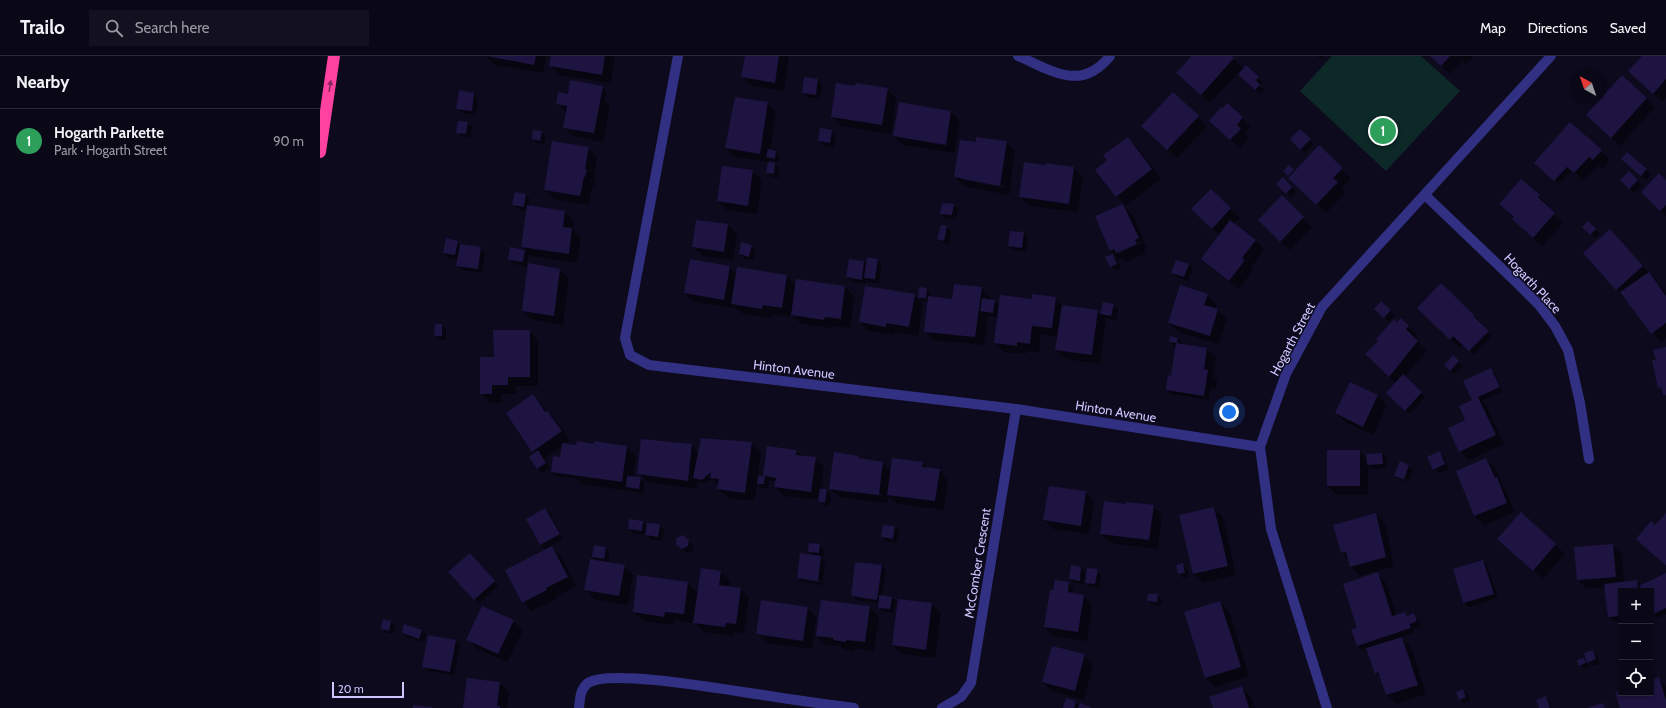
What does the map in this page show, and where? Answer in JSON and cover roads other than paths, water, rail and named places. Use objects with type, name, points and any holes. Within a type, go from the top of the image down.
[{"type":"highway","points":[[320,152],[334,56]]},
{"type":"street","name":"Hinton Avenue","points":[[678,56],[625,338],[630,355],[649,365],[1016,409],[1260,447]]},
{"type":"street","points":[[1018,56],[1060,74],[1082,76],[1094,72],[1104,64],[1110,56]]},
{"type":"street","name":"Hogarth Street","points":[[1326,708],[1271,530],[1260,447],[1286,374],[1322,307],[1551,56]]},
{"type":"street","name":"Hogarth Place","points":[[1425,195],[1539,305],[1555,326],[1568,350],[1580,403],[1589,459]]},
{"type":"street","name":"McComber Crescent","points":[[942,708],[961,697],[971,683],[1016,409]]},
{"type":"street","points":[[579,708],[581,692],[589,683],[600,680],[620,679],[672,682],[854,708]]},
{"type":"place","name":"Hogarth Parkette","points":[[1383,131]]}]
